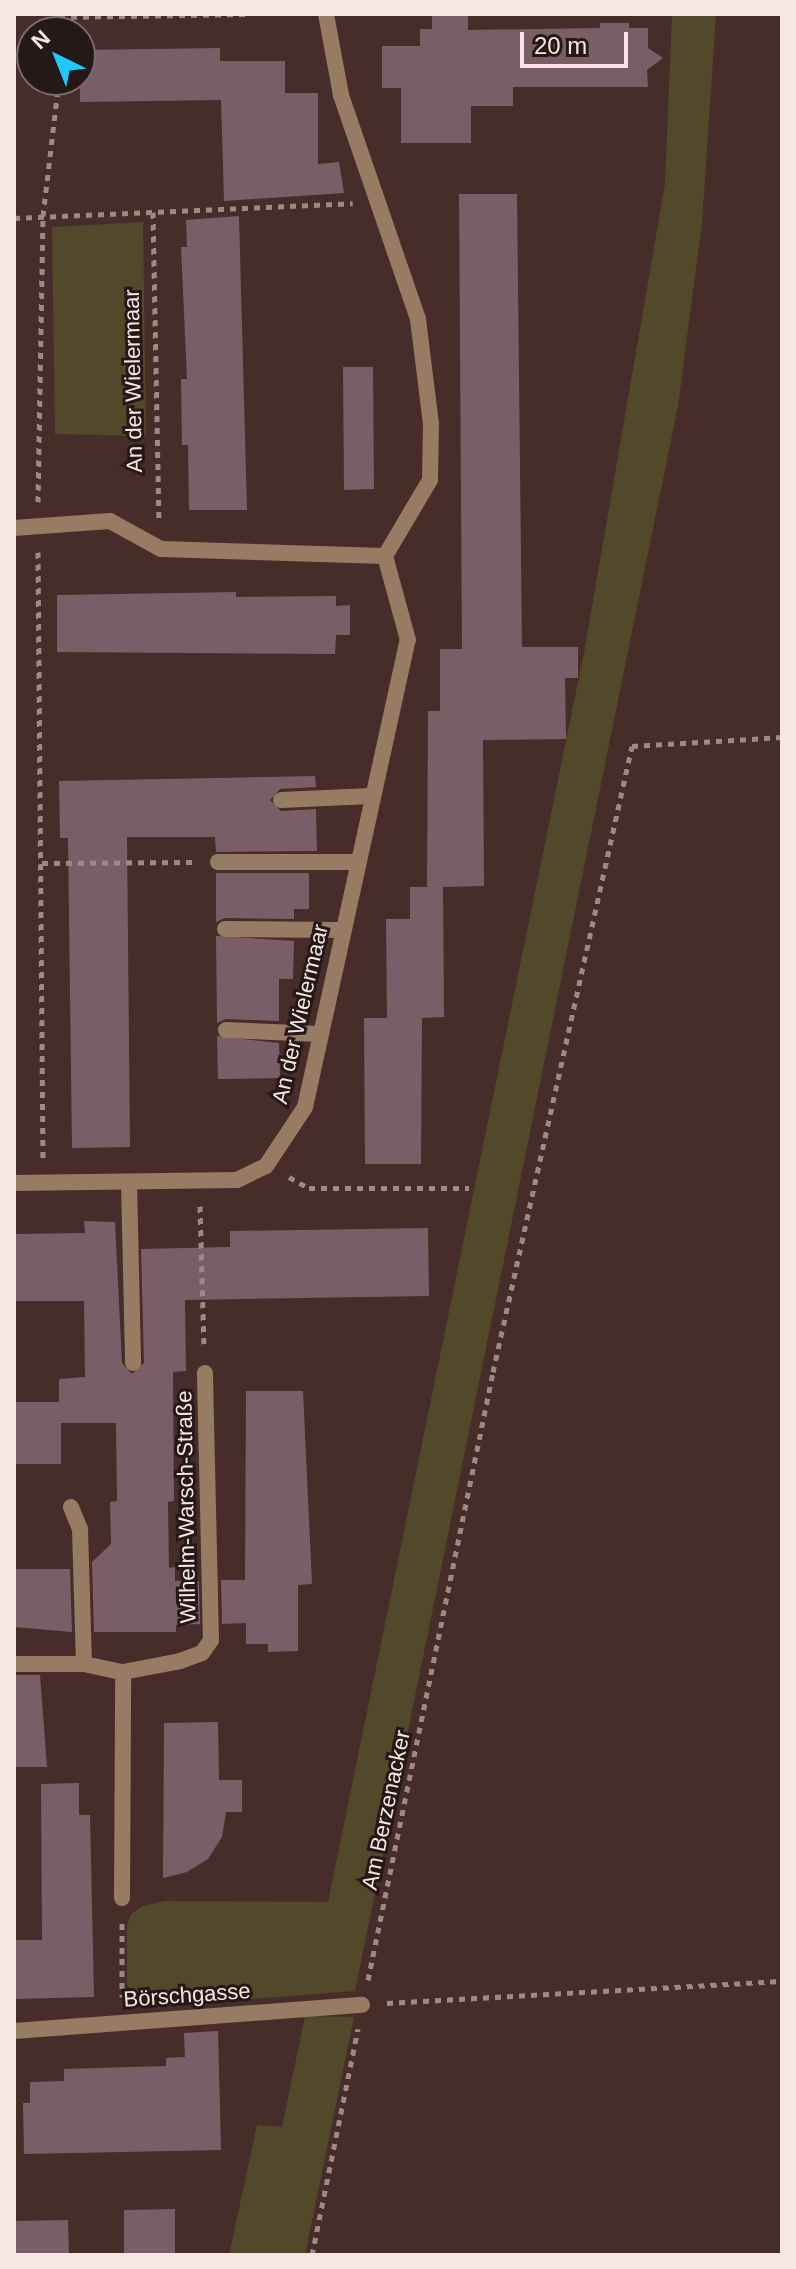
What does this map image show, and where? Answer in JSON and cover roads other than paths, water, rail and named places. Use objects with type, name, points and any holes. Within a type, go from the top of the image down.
[{"type":"street","points":[[14,528],[110,521],[161,549],[385,556],[430,480],[431,424],[418,319],[381,202],[341,95],[326,14]]},
{"type":"street","name":"An der Wielermaar","points":[[129,1182],[200,1184],[237,1180],[266,1166],[305,1107],[356,862],[408,640],[385,556]]},
{"type":"street","points":[[281,800],[371,796]]},
{"type":"street","points":[[218,862],[356,862]]},
{"type":"street","points":[[225,929],[342,930]]},
{"type":"street","points":[[226,1030],[320,1034]]},
{"type":"street","points":[[14,1183],[129,1182],[133,1363]]},
{"type":"street","name":"Wilhelm-Warsch-Straße","points":[[14,1664],[84,1664],[123,1672],[180,1661],[202,1653],[211,1640],[205,1373]]},
{"type":"street","points":[[71,1507],[80,1529],[84,1664]]},
{"type":"street","points":[[122,1898],[123,1672]]},
{"type":"street","name":"Börschgasse","points":[[14,2031],[362,2005]]}]
